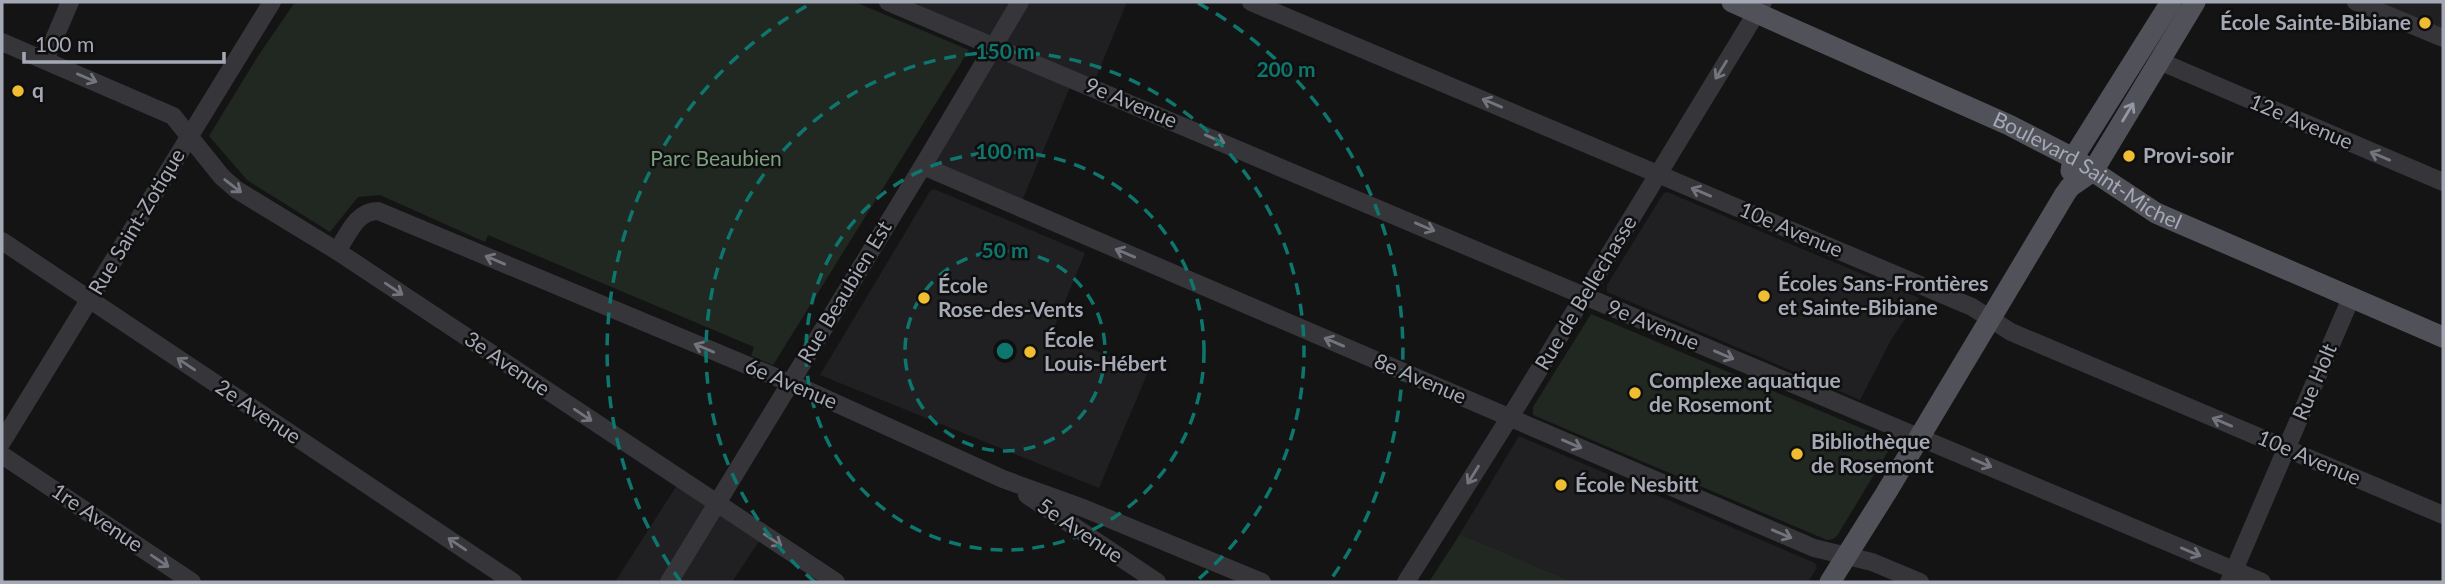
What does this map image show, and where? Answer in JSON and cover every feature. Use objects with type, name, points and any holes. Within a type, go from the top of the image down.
[{"type":"main road","name":"Boulevard Saint-Michel","points":[[1732,2],[1760,7],[2009,125],[2073,158],[2155,213],[2443,337]]},
{"type":"main road","points":[[1830,582],[2070,187],[2093,171],[2159,61],[2183,3]]},
{"type":"main road","points":[[2070,187],[2073,158],[2183,3]]},
{"type":"street","points":[[45,60],[70,2]]},
{"type":"street","name":"Rue Saint-Zotique","points":[[2,442],[272,2]]},
{"type":"street","name":"9e Avenue","points":[[888,2],[1919,437],[2232,576],[2262,582]]},
{"type":"street","name":"Rue Beaubien Est","points":[[669,582],[1020,2]]},
{"type":"street","name":"10e Avenue","points":[[1251,2],[1972,307],[2011,332],[2443,515]]},
{"type":"street","points":[[2356,2],[2443,38]]},
{"type":"street","name":"Rue de Bellechasse","points":[[1406,582],[1760,7]]},
{"type":"street","points":[[2,42],[173,116],[190,134]]},
{"type":"street","name":"12e Avenue","points":[[2159,61],[2443,183]]},
{"type":"street","name":"3e Avenue","points":[[190,134],[222,177],[237,190],[337,251],[836,582]]},
{"type":"street","name":"8e Avenue","points":[[923,166],[1822,551],[1872,562],[1920,582]]},
{"type":"street","name":"6e Avenue","points":[[337,251],[360,216],[368,211],[378,211],[790,384],[1003,479],[1083,508],[1262,582]]},
{"type":"street","name":"2e Avenue","points":[[2,241],[513,582]]},
{"type":"street","name":"Rue Holt","points":[[2232,576],[2351,298]]},
{"type":"street","name":"1re Avenue","points":[[2,455],[192,582]]},
{"type":"street","name":"5e Avenue","points":[[1003,479],[1157,582]]},
{"type":"shaded area","points":[[920,2],[1127,2],[1092,87],[1073,80],[1019,208],[923,166],[994,46],[915,13]]},
{"type":"shaded area","name":"École Sainte-Bibiane","points":[[2374,2],[2443,2],[2443,38]]},
{"type":"shaded area","points":[[934,189],[1085,253],[1052,333],[1148,372],[1099,488],[820,375],[930,191]]},
{"type":"shaded area","name":"Écoles Sans-Frontières et Sainte-Bibiane","points":[[1667,192],[1919,298],[1891,340],[1860,400],[1607,292],[1607,285],[1663,194]]},
{"type":"shaded area","name":"École Nesbitt","points":[[1519,436],[1815,563],[1817,568],[1808,582],[1573,582],[1460,534]]},
{"type":"shaded area","points":[[679,482],[763,535],[732,582],[615,582]]},
{"type":"green space","name":"Parc Beaubien","points":[[295,2],[855,2],[969,50],[773,365],[751,356],[754,347],[488,235],[485,242],[380,195],[358,197],[330,232],[247,180],[209,136]]},
{"type":"green space","points":[[1591,314],[1887,439],[1890,448],[1837,536],[1827,540],[1533,415],[1533,407]]},
{"type":"green space","points":[[1460,534],[1573,582],[1429,582]]},
{"type":"place","name":"École Sainte-Bibiane","points":[[2425,23]]},
{"type":"place","name":"q","points":[[18,91]]},
{"type":"place","name":"Provi-soir","points":[[2129,156]]},
{"type":"place","name":"Écoles Sans-Frontières et Sainte-Bibiane","points":[[1764,296]]},
{"type":"place","name":"École Rose-des-Vents","points":[[924,298]]},
{"type":"place","name":"École Louis-Hébert","points":[[1030,352]]},
{"type":"place","name":"Complexe aquatique de Rosemont","points":[[1635,393]]},
{"type":"place","name":"Bibliothèque de Rosemont","points":[[1797,454]]},
{"type":"place","name":"École Nesbitt","points":[[1561,485]]}]
